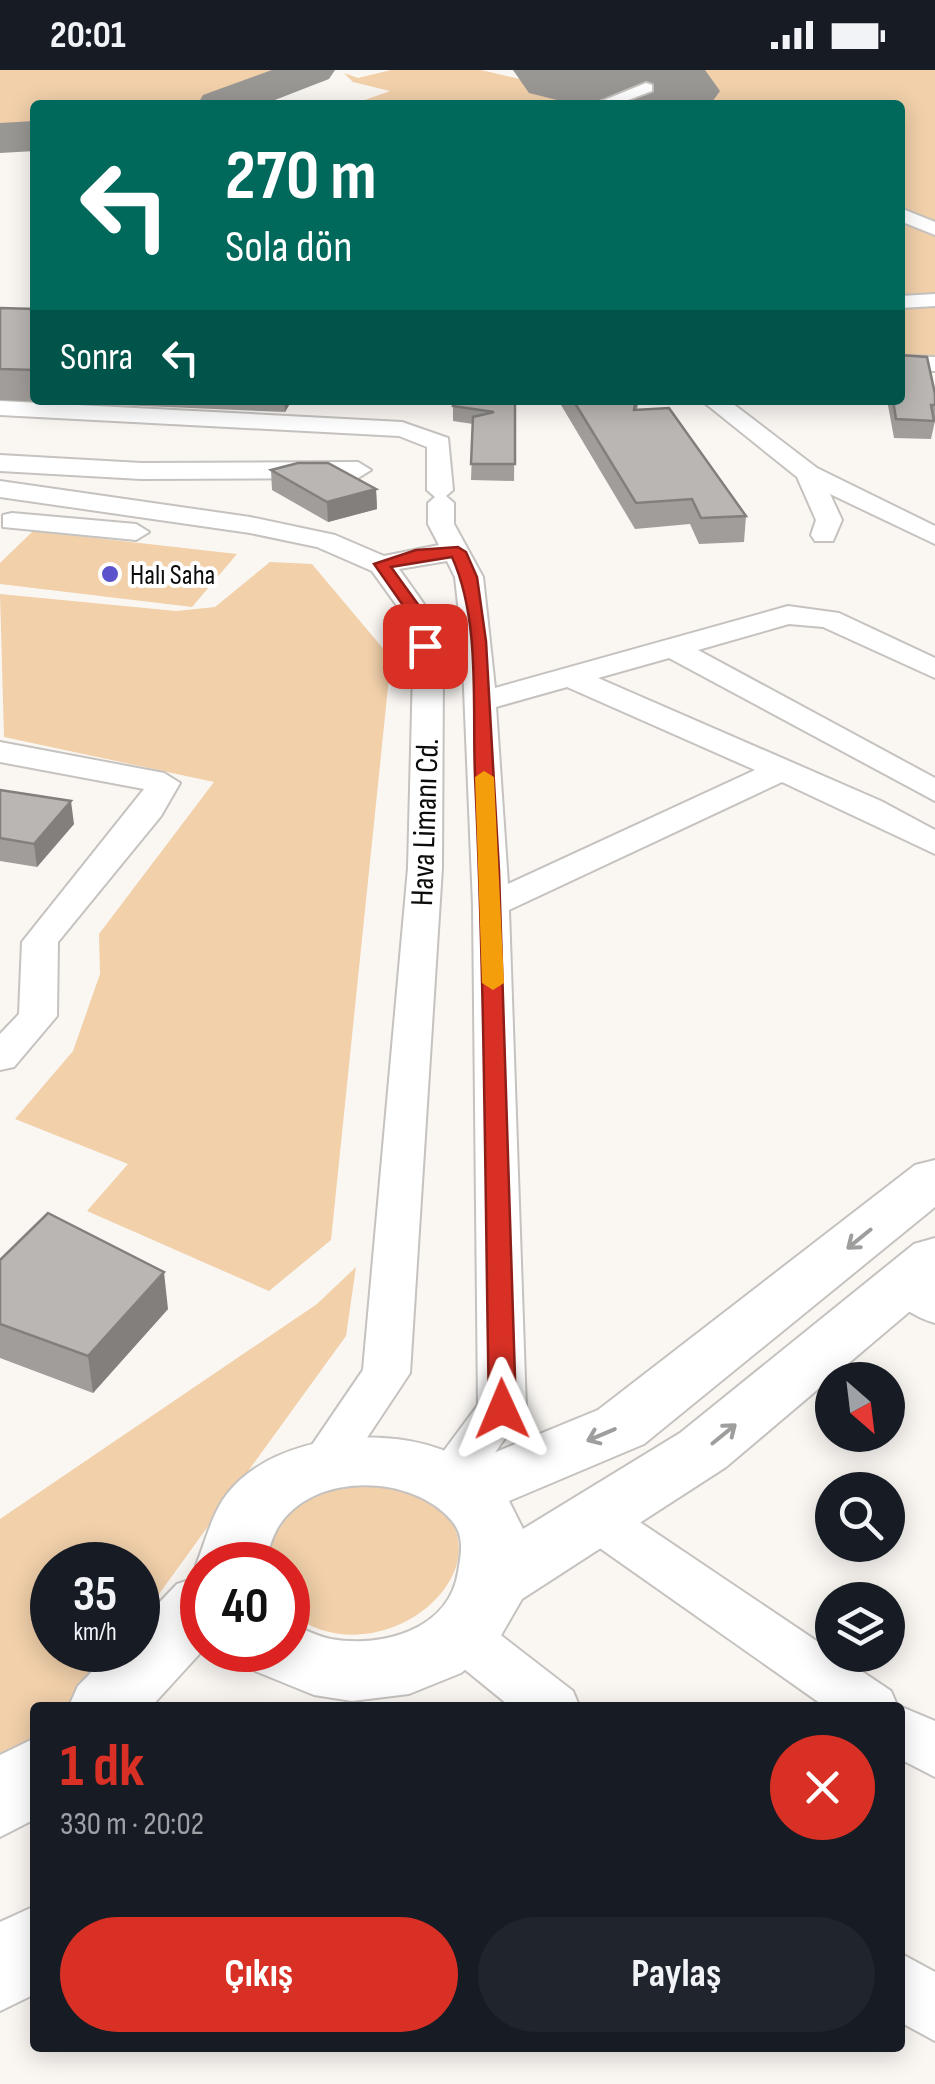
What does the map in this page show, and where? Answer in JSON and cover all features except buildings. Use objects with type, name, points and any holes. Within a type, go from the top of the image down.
[{"type":"main road","points":[[456,1486],[622,1426],[935,1178]]},
{"type":"main road","points":[[310,1663],[337,1670],[354,1689],[425,1658],[478,1608],[595,1518],[703,1450],[925,1283]]},
{"type":"main road","points":[[234,1542],[254,1506],[285,1480],[324,1464],[382,1460],[410,1463],[456,1486],[486,1518],[496,1549],[478,1608]]},
{"type":"main road","points":[[110,1702],[180,1627]]},
{"type":"main road","points":[[0,1803],[30,1776]]},
{"type":"main road","points":[[0,1972],[30,1948]]},
{"type":"street","points":[[614,100],[646,88]]},
{"type":"street","points":[[905,216],[935,229]]},
{"type":"street","points":[[905,302],[935,300]]},
{"type":"street","points":[[905,363],[935,364]]},
{"type":"street","points":[[720,405],[808,473],[935,536]]},
{"type":"street","points":[[0,408],[352,418],[419,424],[439,443],[440,460],[236,441],[0,433]]},
{"type":"street","points":[[46,466],[106,414]]},
{"type":"street","name":"Hava Limanı Cd.","points":[[440,460],[441,524],[469,577],[480,702],[491,905],[502,1409],[456,1486]]},
{"type":"street","points":[[0,464],[141,471],[358,470]]},
{"type":"street","points":[[114,504],[141,471]]},
{"type":"street","points":[[808,473],[829,520],[824,535]]},
{"type":"street","points":[[3,514],[114,504],[250,525],[345,547],[382,564],[416,555],[458,552]]},
{"type":"street","points":[[3,514],[345,547]]},
{"type":"street","name":"Hava Limanı Cd.","points":[[324,1464],[386,1373],[424,868],[428,670],[422,621],[382,564]]},
{"type":"street","points":[[480,702],[788,615],[810,614],[935,669]]},
{"type":"street","points":[[671,647],[935,791]]},
{"type":"street","points":[[564,676],[783,770],[935,844]]},
{"type":"street","points":[[0,1058],[38,1016],[40,942],[74,895],[149,809],[164,783],[2,756]]},
{"type":"street","points":[[491,905],[783,770]]},
{"type":"street","points":[[595,1518],[862,1702]]},
{"type":"street","points":[[478,1608],[548,1702]]},
{"type":"street","points":[[905,1731],[935,1752]]},
{"type":"street","points":[[905,1987],[935,2011]]},
{"type":"shaded area","points":[[0,70],[288,70],[258,85],[202,100],[30,100],[30,130],[0,132]]},
{"type":"shaded area","points":[[391,70],[481,70],[611,100],[365,100],[390,91],[353,82],[344,73],[358,78]]},
{"type":"shaded area","points":[[641,70],[935,70],[935,357],[905,355],[905,100],[671,100],[716,87]]},
{"type":"shaded area","name":"Halı Saha","points":[[33,531],[237,554],[192,607],[0,584],[0,563]]},
{"type":"shaded area","points":[[270,562],[312,564],[391,658],[331,1240],[269,1291],[87,1211],[128,1164],[15,1119],[73,1051],[100,974],[99,934],[214,782],[4,737],[0,594],[176,611],[215,607]]},
{"type":"shaded area","points":[[356,1267],[346,1336],[197,1542],[180,1542],[180,1565],[160,1593],[160,1542],[30,1542],[30,1672],[96,1672],[69,1702],[30,1702],[30,1741],[0,1765],[0,1519],[317,1304]]},
{"type":"shaded area","points":[[370,1479],[408,1490],[429,1499],[453,1525],[459,1553],[449,1582],[428,1606],[398,1625],[363,1634],[325,1631],[310,1623],[310,1542],[266,1542],[285,1511],[330,1488]]},
{"type":"taxiway","points":[[233,100],[313,70]]},
{"type":"taxiway","points":[[0,138],[30,136]]},
{"type":"runway","points":[[568,70],[663,91]]},
{"type":"slow traffic","points":[[484,777],[493,983]]},
{"type":"place","name":"Halı Saha","points":[[110,574]]},
{"type":"route","points":[[425,646],[422,621],[382,564],[416,555],[458,552],[469,577],[477,641],[490,871],[502,1409]]}]
